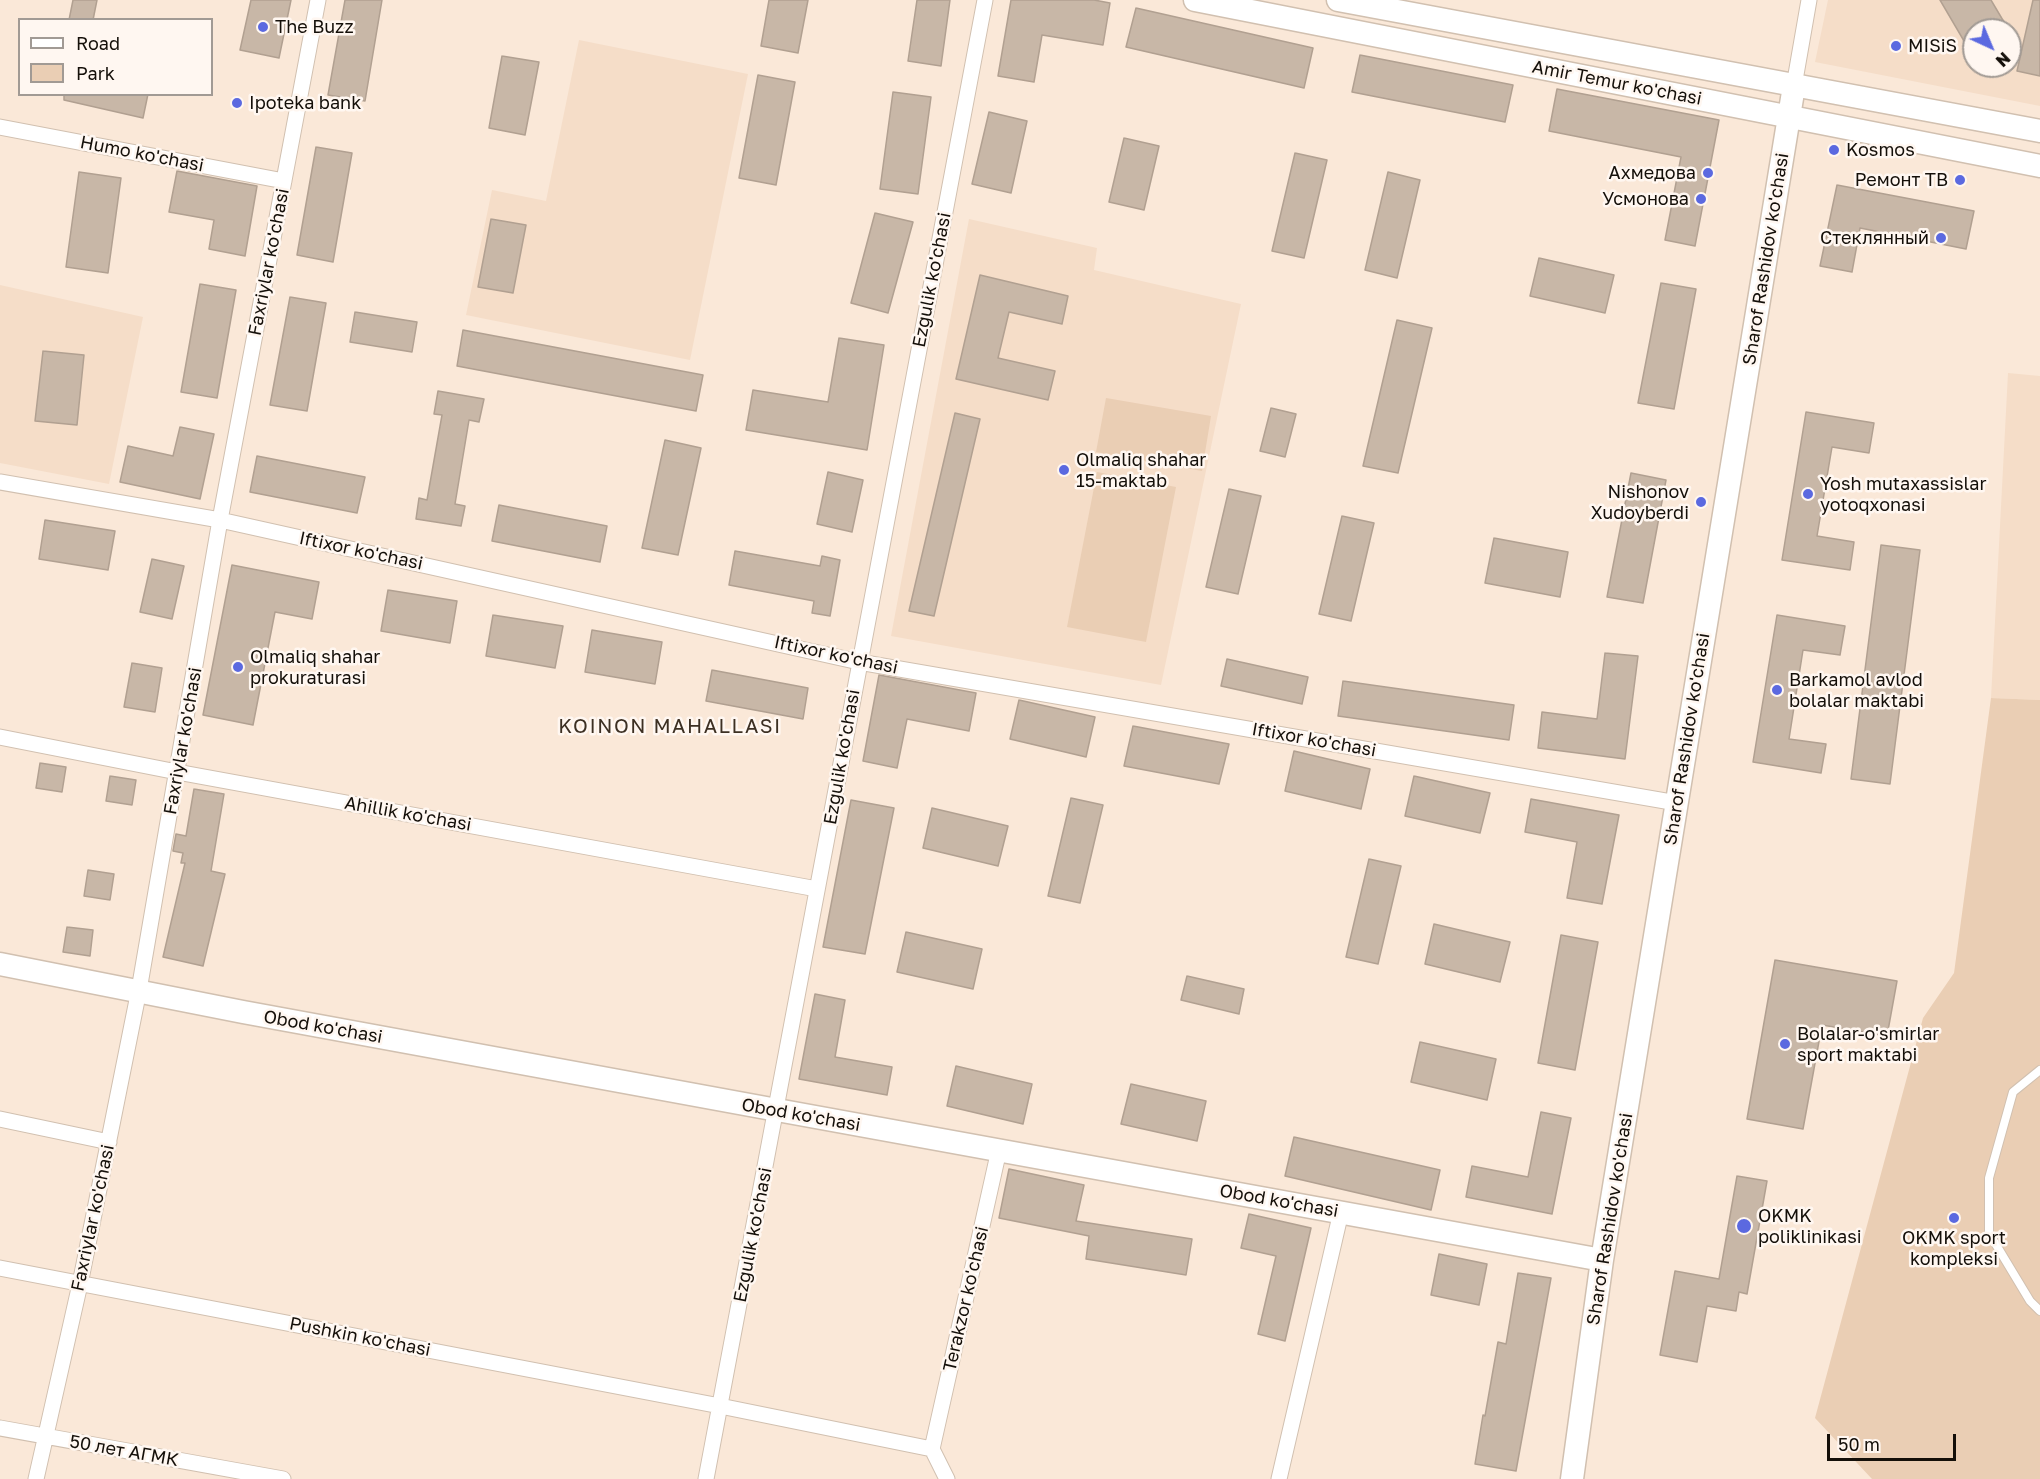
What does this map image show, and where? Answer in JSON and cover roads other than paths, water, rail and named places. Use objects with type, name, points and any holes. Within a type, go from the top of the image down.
[{"type":"main road","name":"Amir Temur ko'chasi","points":[[1195,0],[2040,166]]},
{"type":"main road","name":"Amir Temur ko'chasi","points":[[1338,0],[2040,131]]},
{"type":"main road","name":"Sharof Rashidov ko'chasi","points":[[1572,1479],[1602,1260],[1794,86]]},
{"type":"main road","name":"Obod ko'chasi","points":[[0,964],[243,1012],[1602,1260]]},
{"type":"street","name":"Faxriylar ko'chasi","points":[[36,1479],[80,1284],[139,990],[220,520],[318,0]]},
{"type":"street","name":"Ezgulik ko'chasi","points":[[706,1479],[985,0]]},
{"type":"street","name":"Sharof Rashidov ko'chasi","points":[[1794,86],[1809,0]]},
{"type":"street","name":"Humo ko'chasi","points":[[0,127],[284,181]]},
{"type":"street","name":"Iftixor ko'chasi","points":[[0,482],[220,520],[859,662],[1677,803]]},
{"type":"street","name":"Ahillik ko'chasi","points":[[0,737],[177,772],[817,889]]},
{"type":"street","points":[[0,1119],[109,1142]]},
{"type":"street","name":"Terakzor ko'chasi","points":[[932,1449],[999,1150]]},
{"type":"street","points":[[1279,1479],[1341,1212]]},
{"type":"street","name":"Pushkin ko'chasi","points":[[0,1268],[720,1406]]},
{"type":"street","points":[[720,1406],[932,1449],[947,1479]]},
{"type":"street","name":"50 лет АГМК","points":[[0,1428],[283,1479]]},
{"type":"lane","points":[[2040,1070],[2013,1092],[1989,1178],[1989,1233],[2030,1300],[2040,1311]]},
{"type":"place","name":"The Buzz","points":[[263,27]]},
{"type":"place","name":"MISiS","points":[[1896,46]]},
{"type":"place","name":"Ipoteka bank","points":[[237,103]]},
{"type":"place","name":"Kosmos","points":[[1834,150]]},
{"type":"place","name":"Ахмедова","points":[[1708,173]]},
{"type":"place","name":"Ремонт ТВ","points":[[1960,180]]},
{"type":"place","name":"Усмонова","points":[[1701,199]]},
{"type":"place","name":"Стеклянный","points":[[1941,238]]},
{"type":"place","name":"Olmaliq shahar 15-maktab","points":[[1064,470]]},
{"type":"place","name":"Yosh mutaxassislar yotoqxonasi","points":[[1808,494]]},
{"type":"place","name":"Nishonov Xudoyberdi","points":[[1701,502]]},
{"type":"place","name":"Olmaliq shahar prokuraturasi","points":[[238,667]]},
{"type":"place","name":"Barkamol avlod bolalar maktabi","points":[[1777,690]]},
{"type":"place","name":"Bolalar-o'smirlar sport maktabi","points":[[1785,1044]]},
{"type":"place","name":"OKMK sport kompleksi","points":[[1954,1218]]},
{"type":"place","name":"OKMK poliklinikasi","points":[[1744,1226]]},
{"type":"district","name":"KOINON MAHALLASI","points":[[670,727]]}]
